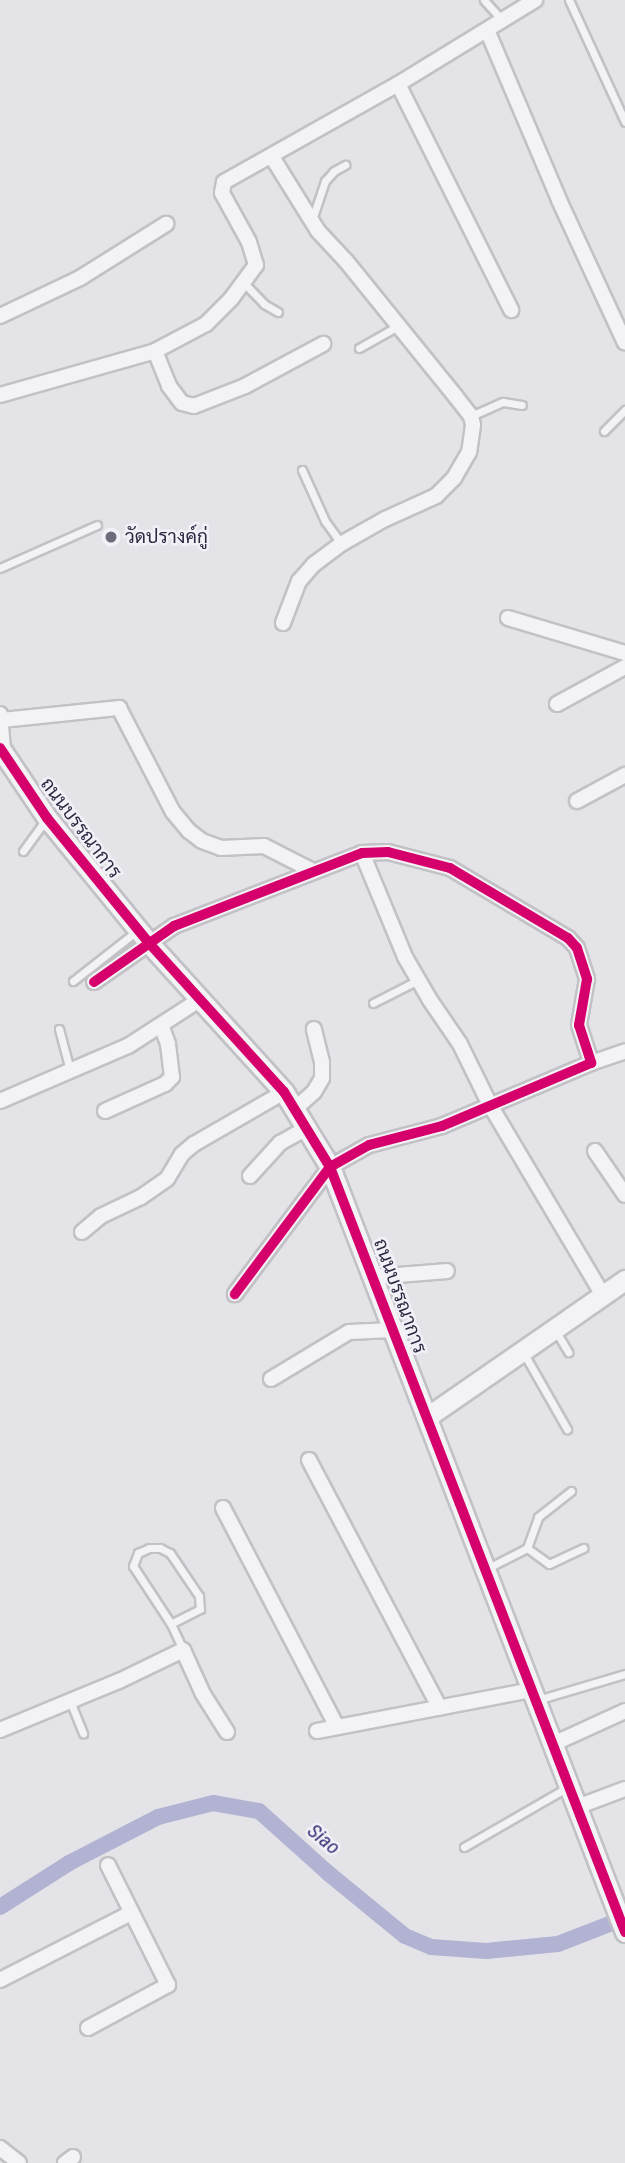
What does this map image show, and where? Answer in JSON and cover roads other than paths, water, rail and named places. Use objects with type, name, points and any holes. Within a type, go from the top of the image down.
[{"type":"street","points":[[0,395],[155,351],[206,324],[244,283],[256,260],[221,188],[224,183],[398,84],[535,0]]},
{"type":"street","points":[[487,30],[559,200],[625,343]]},
{"type":"street","points":[[398,84],[510,310]]},
{"type":"street","points":[[272,157],[312,220],[471,416],[472,436],[468,453],[454,478],[436,496],[341,544],[314,564],[299,581],[283,623]]},
{"type":"street","points":[[0,316],[80,278],[166,224]]},
{"type":"street","points":[[155,351],[169,386],[187,407],[245,386],[323,344]]},
{"type":"street","points":[[508,618],[625,653]]},
{"type":"street","points":[[557,704],[625,667]]},
{"type":"street","points":[[2,750],[1,717],[119,708],[173,812],[189,831],[202,841],[221,848],[264,846],[313,871]]},
{"type":"street","name":"ถนนบรรณาการ","points":[[2,750],[47,817],[143,936],[290,1100],[330,1167],[625,1932]]},
{"type":"street","points":[[577,801],[625,775]]},
{"type":"street","points":[[94,982],[143,936],[362,853],[388,852],[450,868],[568,938],[577,948],[586,979],[579,1025],[592,1063]]},
{"type":"street","points":[[362,853],[392,927],[418,980],[460,1044],[490,1105],[603,1296]]},
{"type":"street","points":[[0,1101],[128,1046],[199,1000]]},
{"type":"street","points":[[105,1111],[165,1084],[172,1077],[169,1044],[161,1025]]},
{"type":"street","points":[[82,1232],[101,1216],[141,1197],[167,1179],[182,1154],[194,1144],[290,1100],[314,1092],[322,1079],[322,1062],[314,1030]]},
{"type":"street","points":[[235,1294],[330,1167],[369,1145],[442,1126],[625,1051]]},
{"type":"street","points":[[250,1176],[280,1143],[307,1128]]},
{"type":"street","points":[[596,1151],[625,1195]]},
{"type":"street","points":[[374,1277],[447,1271]]},
{"type":"street","points":[[427,1417],[623,1284]]},
{"type":"street","points":[[271,1378],[349,1332],[393,1330]]},
{"type":"street","points":[[309,1460],[440,1707]]},
{"type":"street","points":[[223,1508],[337,1727]]},
{"type":"street","points":[[0,1730],[183,1650],[204,1694],[227,1732]]},
{"type":"street","points":[[317,1731],[440,1707],[534,1695]]},
{"type":"street","points":[[553,1744],[625,1711]]},
{"type":"street","points":[[577,1807],[625,1789]]},
{"type":"street","points":[[88,2028],[168,1985],[108,1865]]},
{"type":"street","points":[[0,1980],[131,1913]]},
{"type":"street","points":[[0,2148],[19,2163]]},
{"type":"lane","points":[[484,0],[502,21]]},
{"type":"lane","points":[[569,0],[625,122]]},
{"type":"lane","points":[[312,220],[325,181],[334,171],[345,165]]},
{"type":"lane","points":[[244,283],[264,304],[278,312]]},
{"type":"lane","points":[[359,348],[398,326]]},
{"type":"lane","points":[[471,416],[503,402],[522,405]]},
{"type":"lane","points":[[604,431],[625,410]]},
{"type":"lane","points":[[302,470],[325,521],[341,544]]},
{"type":"lane","points":[[0,568],[97,526]]},
{"type":"lane","points":[[23,851],[47,817]]},
{"type":"lane","points":[[73,981],[143,936]]},
{"type":"lane","points":[[373,1003],[418,980]]},
{"type":"lane","points":[[59,1030],[70,1071]]},
{"type":"lane","points":[[554,1329],[568,1352]]},
{"type":"lane","points":[[523,1351],[567,1429]]},
{"type":"lane","points":[[485,1569],[527,1548],[538,1517],[571,1491]]},
{"type":"lane","points":[[171,1624],[200,1609],[199,1596],[170,1553],[160,1548],[149,1548],[138,1553],[133,1566],[171,1624],[183,1650]]},
{"type":"lane","points":[[527,1548],[549,1564],[583,1548]]},
{"type":"lane","points":[[534,1695],[625,1674]]},
{"type":"lane","points":[[70,1701],[83,1734]]},
{"type":"lane","points":[[464,1847],[569,1786]]},
{"type":"waterway","name":"Siao","points":[[0,1907],[69,1863],[158,1817],[213,1803],[259,1811],[328,1873],[405,1936],[431,1947],[486,1951],[558,1944],[625,1918]]},
{"type":"place","name":"วัดปรางค์กู่","points":[[111,537]]}]
